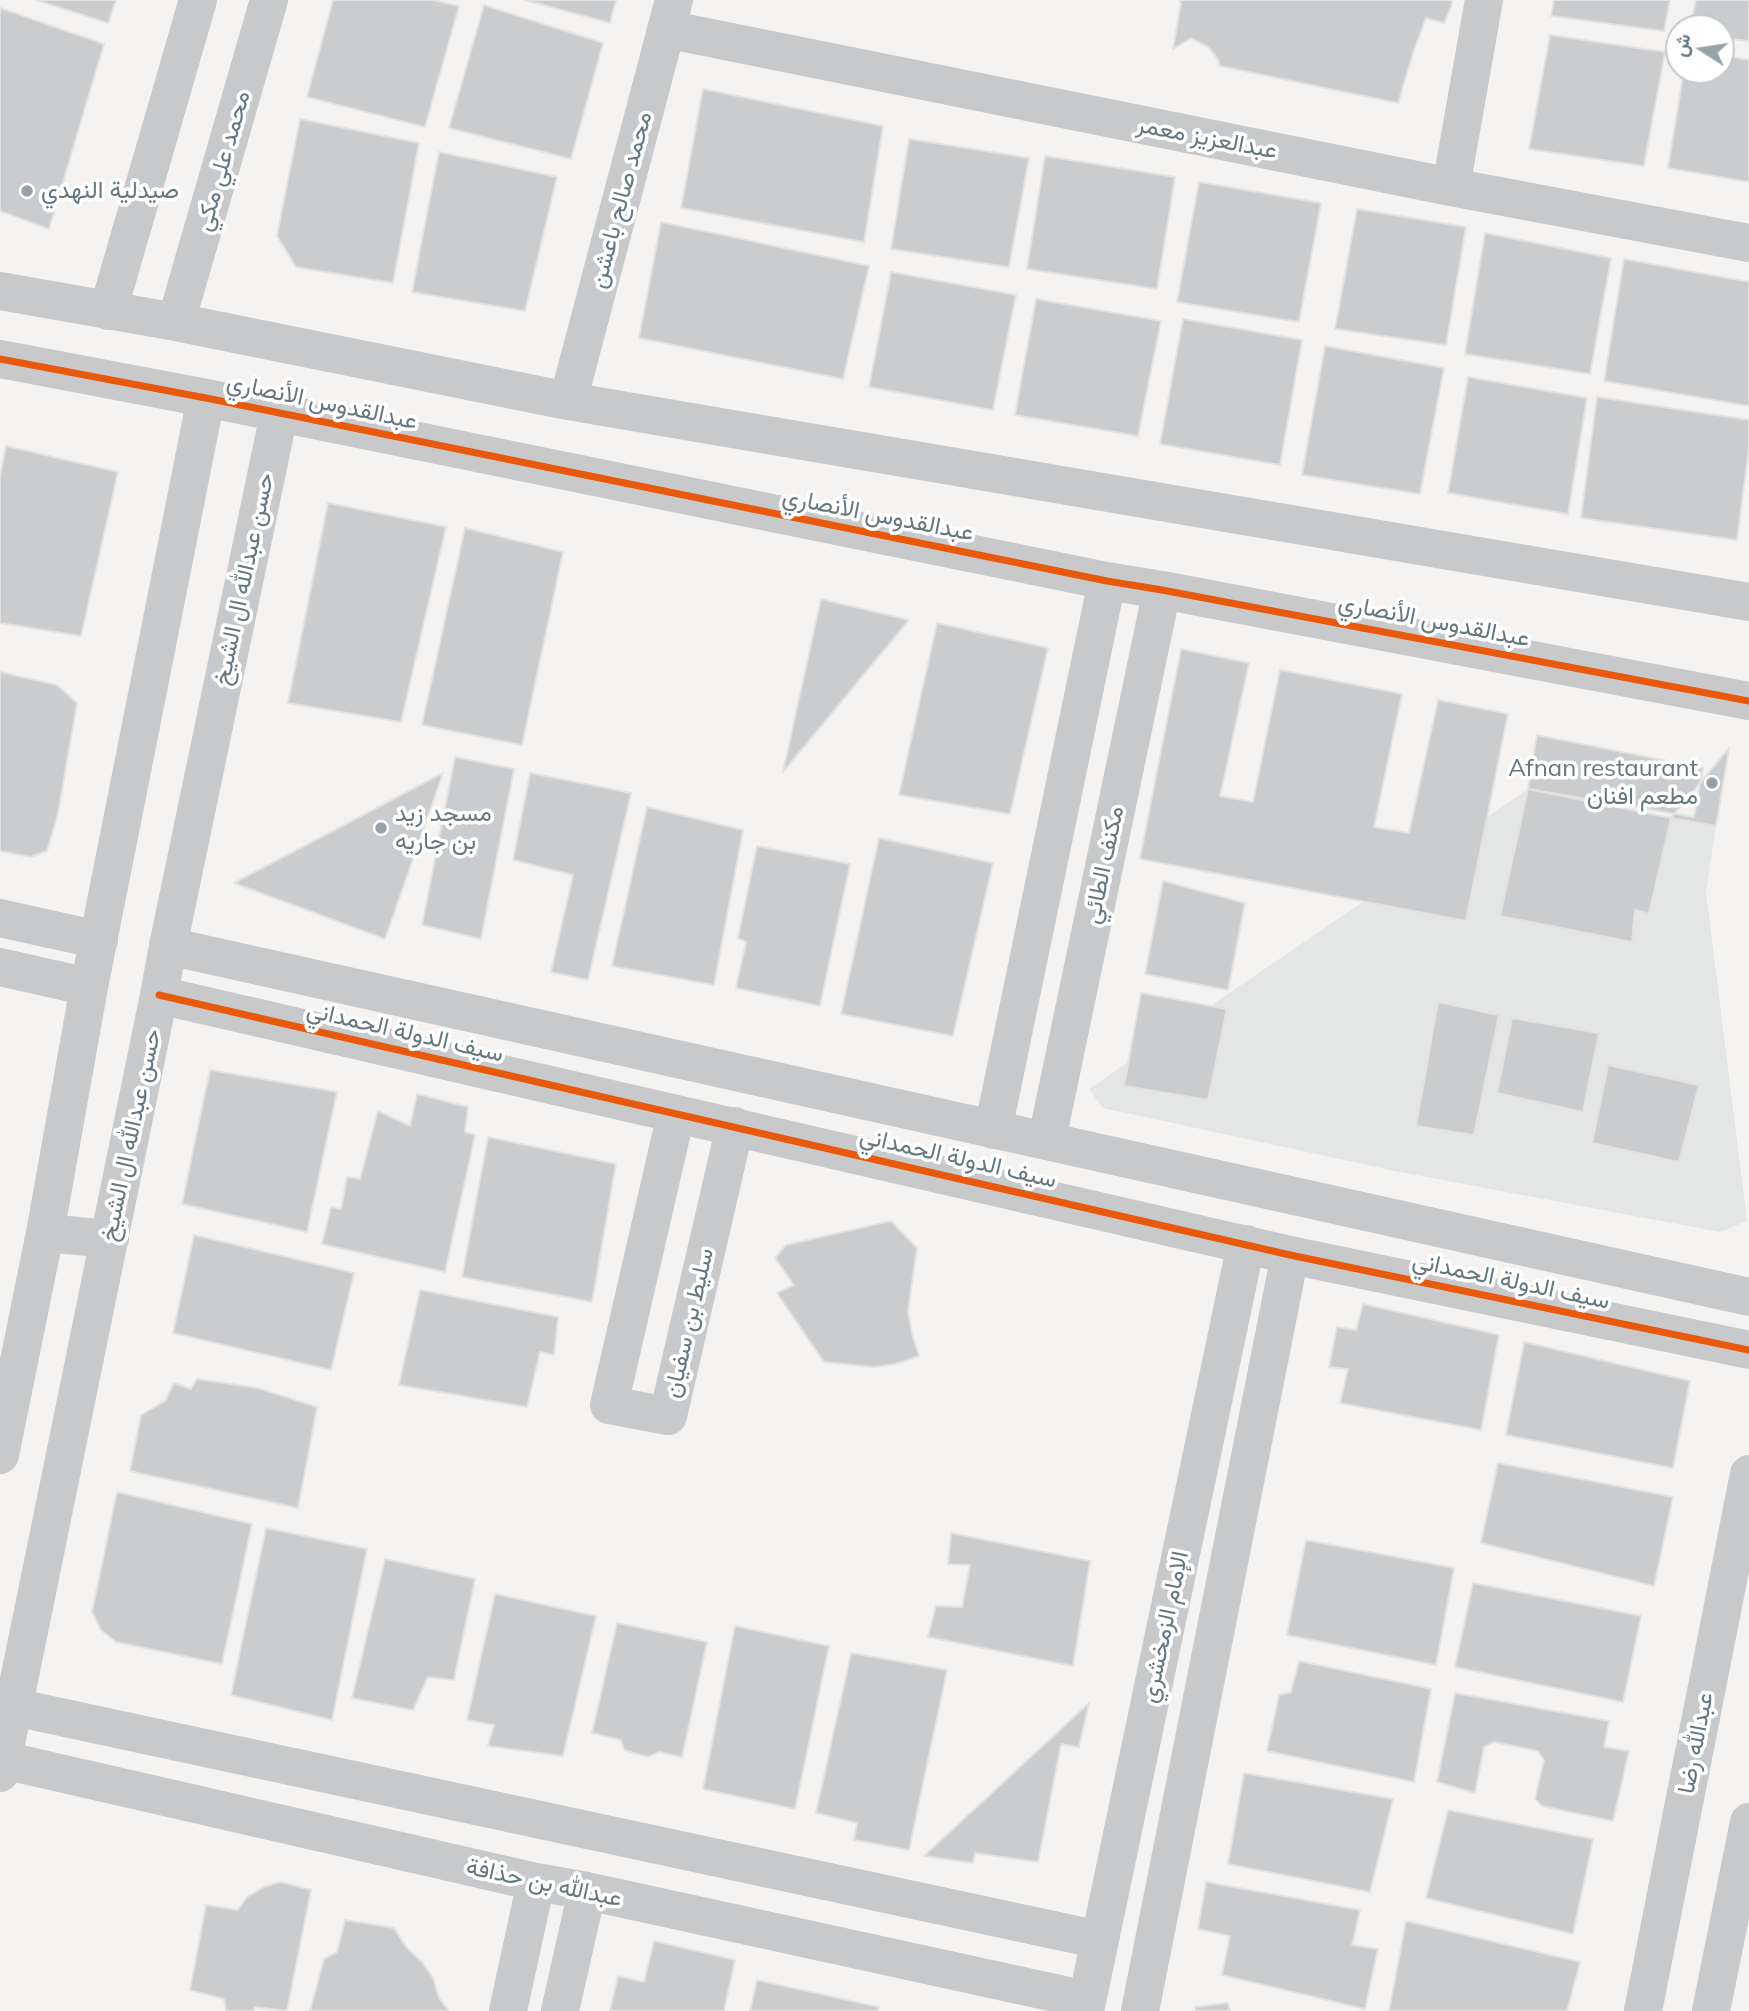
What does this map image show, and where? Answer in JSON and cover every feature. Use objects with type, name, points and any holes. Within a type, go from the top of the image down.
[{"type":"street","points":[[108,311],[198,0]]},
{"type":"street","name":"محمد علي مكي","points":[[176,322],[269,0]]},
{"type":"street","points":[[1451,187],[1484,0]]},
{"type":"street","name":"عبدالعزيز معمر","points":[[670,15],[1451,187],[1749,243]]},
{"type":"street","name":"محمد صالح باعشن","points":[[568,401],[670,15]]},
{"type":"street","name":"عبدالقدوس الأنصاري","points":[[0,291],[176,322],[568,401],[1749,602]]},
{"type":"street","name":"عبدالقدوس الأنصاري","points":[[0,359],[206,398],[1107,581],[1749,701]]},
{"type":"street","points":[[0,1455],[45,1233],[89,987],[206,398]]},
{"type":"street","name":"حسن عبدالله ال الشيخ","points":[[1,1767],[279,414]]},
{"type":"street","points":[[993,1130],[1107,581]]},
{"type":"street","name":"مكنف الطائي","points":[[1047,1139],[1162,590]]},
{"type":"street","points":[[0,918],[99,940]]},
{"type":"street","name":"سيف الدولة الحمداني","points":[[168,946],[1749,1297]]},
{"type":"street","points":[[0,967],[89,987]]},
{"type":"street","name":"سيف الدولة الحمداني","points":[[159,995],[1290,1255],[1749,1350]]},
{"type":"street","name":"سليط بن سفيان","points":[[676,1114],[608,1405],[668,1416],[735,1126]]},
{"type":"street","points":[[45,1233],[110,1239]]},
{"type":"street","name":"الإمام الزمخشري","points":[[1086,2005],[1246,1244]]},
{"type":"street","name":"الإمام الزمخشري","points":[[1140,2011],[1290,1255]]},
{"type":"street","name":"عبدالله رضا","points":[[1643,2011],[1749,1474]]},
{"type":"street","points":[[14,1707],[1100,1940]]},
{"type":"street","name":"عبدالله بن حذافة","points":[[1,1767],[587,1891],[1086,2005]]},
{"type":"street","points":[[1711,2011],[1749,1822]]},
{"type":"street","points":[[508,2011],[536,1882]]},
{"type":"street","points":[[560,2011],[587,1891]]},
{"type":"shaded area","points":[[1528,789],[1716,826],[1706,892],[1747,1221],[1720,1232],[1400,1172],[1103,1108],[1089,1089]]},
{"type":"building","points":[[36,0],[116,0],[108,23]]},
{"type":"building","points":[[333,0],[433,0],[459,6],[425,127],[307,97]]},
{"type":"building","points":[[525,0],[616,0],[610,23]]},
{"type":"building","points":[[1179,0],[1452,0],[1444,23],[1426,18],[1398,103],[1220,66],[1208,47],[1191,38],[1173,49],[1181,3]]},
{"type":"building","points":[[1554,0],[1670,0],[1667,14],[1665,14],[1664,31],[1551,16]]},
{"type":"building","points":[[1696,0],[1749,0],[1749,41],[1735,40],[1735,14],[1693,14]]},
{"type":"building","points":[[484,5],[603,43],[571,159],[449,128]]},
{"type":"building","points":[[0,8],[104,44],[49,229],[0,211]]},
{"type":"building","points":[[1550,35],[1665,52],[1644,166],[1529,149]]},
{"type":"building","points":[[1735,58],[1749,60],[1749,182],[1668,168],[1682,84],[1735,84]]},
{"type":"building","points":[[703,89],[883,126],[864,242],[681,208]]},
{"type":"building","points":[[300,119],[419,143],[393,283],[296,267],[277,236]]},
{"type":"building","points":[[909,139],[1029,158],[1009,267],[891,249]]},
{"type":"building","points":[[439,152],[557,177],[525,311],[412,292]]},
{"type":"building","points":[[1045,156],[1175,177],[1157,289],[1027,269]]},
{"type":"building","points":[[1199,182],[1321,203],[1299,322],[1177,302]]},
{"type":"building","points":[[1357,209],[1466,227],[1446,345],[1335,329]]},
{"type":"building","points":[[661,222],[869,266],[843,379],[639,338]]},
{"type":"building","points":[[1485,233],[1611,258],[1590,374],[1465,354]]},
{"type":"building","points":[[1624,259],[1749,282],[1749,406],[1604,381]]},
{"type":"building","points":[[891,272],[1016,295],[993,410],[869,387]]},
{"type":"building","points":[[1036,299],[1161,321],[1138,436],[1015,415]]},
{"type":"building","points":[[1183,319],[1302,340],[1280,465],[1160,444]]},
{"type":"building","points":[[1325,346],[1444,368],[1420,494],[1302,475]]},
{"type":"building","points":[[1468,377],[1587,398],[1568,514],[1448,493]]},
{"type":"building","points":[[1597,397],[1749,420],[1749,448],[1737,540],[1581,518]]},
{"type":"building","points":[[6,446],[118,472],[81,636],[0,623],[0,477]]},
{"type":"building","points":[[328,503],[446,527],[401,722],[288,703]]},
{"type":"building","points":[[465,528],[563,552],[522,745],[422,725]]},
{"type":"building","points":[[821,599],[909,620],[783,772]]},
{"type":"building","points":[[937,623],[1048,648],[1010,814],[899,795]]},
{"type":"building","points":[[1181,649],[1249,663],[1220,796],[1253,802],[1280,670],[1402,694],[1374,827],[1409,833],[1438,700],[1508,714],[1466,921],[1140,859]]},
{"type":"building","points":[[0,672],[57,685],[77,703],[58,813],[47,851],[30,857],[0,851]]},
{"type":"building","points":[[1537,735],[1703,768],[1694,817],[1528,789]]},
{"type":"building","name":"Afnan restaurant مطعم افنان","points":[[1729,748],[1716,826],[1671,818]]},
{"type":"building","points":[[455,757],[514,769],[481,939],[422,925]]},
{"type":"building","name":"مسجد زيد بن جاريه","points":[[443,773],[385,939],[234,883]]},
{"type":"building","points":[[530,773],[631,793],[588,980],[551,972],[573,875],[513,860]]},
{"type":"building","points":[[1528,789],[1671,818],[1649,914],[1635,910],[1632,942],[1500,916]]},
{"type":"building","points":[[647,807],[743,830],[714,985],[612,966]]},
{"type":"building","points":[[879,838],[993,863],[953,1036],[841,1014]]},
{"type":"building","points":[[757,846],[850,864],[820,1006],[736,988],[746,942],[738,938]]},
{"type":"building","points":[[1163,881],[1245,903],[1228,990],[1145,974]]},
{"type":"building","points":[[1141,993],[1227,1009],[1208,1100],[1124,1086]]},
{"type":"building","points":[[1438,1002],[1499,1015],[1474,1135],[1416,1126]]},
{"type":"building","points":[[1512,1018],[1599,1033],[1583,1112],[1497,1093]]},
{"type":"building","points":[[1608,1065],[1699,1085],[1679,1162],[1592,1143]]},
{"type":"building","points":[[210,1070],[337,1092],[307,1232],[182,1204]]},
{"type":"building","points":[[417,1094],[468,1107],[465,1132],[475,1135],[445,1272],[322,1244],[331,1207],[341,1209],[347,1177],[360,1179],[378,1111],[410,1126]]},
{"type":"building","points":[[488,1137],[616,1164],[592,1302],[462,1277]]},
{"type":"building","points":[[891,1221],[917,1248],[908,1311],[919,1356],[874,1367],[824,1362],[777,1293],[794,1285],[775,1258],[786,1245]]},
{"type":"building","points":[[194,1235],[354,1273],[331,1370],[173,1333]]},
{"type":"building","points":[[420,1290],[558,1317],[554,1355],[540,1352],[527,1407],[399,1385]]},
{"type":"building","points":[[1363,1304],[1499,1335],[1481,1430],[1340,1403],[1348,1369],[1329,1367],[1337,1327],[1356,1330]]},
{"type":"building","points":[[1524,1342],[1690,1381],[1673,1468],[1506,1435]]},
{"type":"building","points":[[197,1379],[258,1388],[317,1407],[298,1508],[130,1471],[141,1415],[165,1401],[174,1383],[191,1389]]},
{"type":"building","points":[[1498,1463],[1673,1497],[1654,1586],[1481,1543]]},
{"type":"building","points":[[117,1492],[252,1524],[222,1664],[116,1642],[101,1630],[92,1612]]},
{"type":"building","points":[[266,1528],[367,1549],[332,1720],[231,1695]]},
{"type":"building","points":[[951,1533],[1090,1561],[1073,1666],[928,1637],[936,1606],[962,1607],[970,1565],[948,1564]]},
{"type":"building","points":[[1306,1540],[1454,1568],[1436,1665],[1287,1635]]},
{"type":"building","points":[[385,1559],[475,1579],[454,1680],[428,1677],[413,1710],[352,1698]]},
{"type":"building","points":[[1473,1583],[1641,1616],[1623,1702],[1455,1667]]},
{"type":"building","points":[[495,1594],[596,1616],[563,1756],[488,1746],[494,1725],[467,1720]]},
{"type":"building","points":[[617,1623],[707,1642],[682,1757],[659,1752],[648,1757],[624,1750],[621,1740],[592,1733]]},
{"type":"building","points":[[735,1626],[829,1646],[795,1809],[703,1789]]},
{"type":"building","points":[[851,1653],[947,1670],[909,1850],[854,1840],[857,1823],[816,1813]]},
{"type":"building","points":[[1299,1661],[1431,1689],[1414,1782],[1267,1751],[1279,1695],[1291,1692]]},
{"type":"building","points":[[1455,1693],[1609,1721],[1604,1747],[1629,1751],[1613,1821],[1542,1806],[1535,1799],[1544,1760],[1538,1751],[1494,1742],[1484,1747],[1475,1793],[1437,1782]]},
{"type":"building","points":[[1089,1703],[1079,1747],[1061,1744],[1038,1862],[975,1853],[973,1863],[924,1856]]},
{"type":"building","points":[[1244,1773],[1393,1799],[1370,1892],[1228,1864]]},
{"type":"building","points":[[1448,1810],[1593,1839],[1573,1934],[1426,1898]]},
{"type":"building","points":[[280,1882],[311,1890],[287,2011],[255,2007],[254,2011],[226,2011],[224,1999],[190,1990],[206,1905],[238,1910],[247,1897]]},
{"type":"building","points":[[1206,1882],[1360,1910],[1352,1945],[1378,1949],[1365,2009],[1222,1975],[1230,1936],[1198,1929]]},
{"type":"building","points":[[345,1920],[394,1928],[406,1947],[422,1962],[433,1978],[439,1998],[449,2011],[310,2011],[324,1959],[337,1952]]},
{"type":"building","points":[[1406,1921],[1580,1962],[1567,2011],[1389,2011]]},
{"type":"building","points":[[654,1941],[735,1960],[724,2011],[610,2011],[618,1976],[644,1982]]},
{"type":"building","points":[[757,1980],[879,2007],[878,2011],[750,2011]]},
{"type":"building","points":[[1228,2003],[1230,2011],[1196,2011],[1195,2007]]},
{"type":"cycle path","points":[[0,359],[206,398],[1107,581],[1749,701]]},
{"type":"cycle path","points":[[159,995],[1290,1255],[1749,1350]]},
{"type":"place","name":"صيدلية النهدي","points":[[27,191]]},
{"type":"place","name":"Afnan restaurant مطعم افنان","points":[[1712,783]]},
{"type":"place","name":"مسجد زيد بن جاريه","points":[[381,828]]}]
